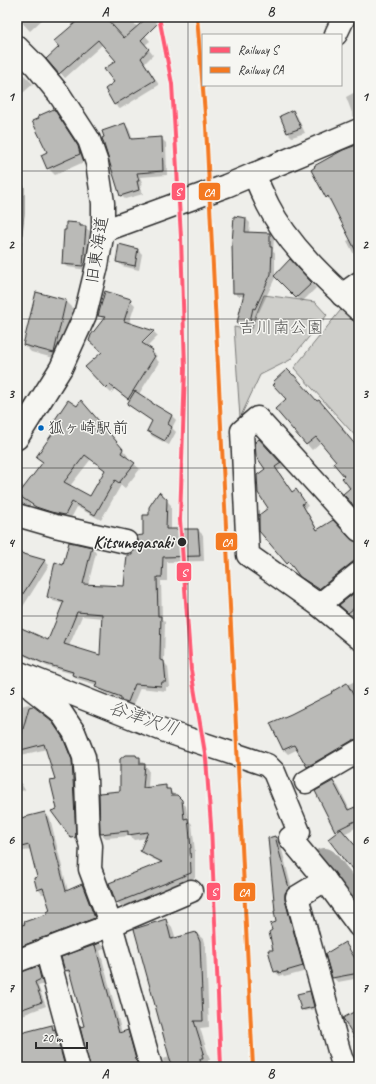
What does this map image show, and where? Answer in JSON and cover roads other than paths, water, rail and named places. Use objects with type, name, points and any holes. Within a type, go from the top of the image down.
[{"type":"street","name":"旧東海道","points":[[17,47],[36,66],[59,94],[88,140],[97,163],[103,203],[103,231],[97,266],[85,315],[62,368],[17,438]]},
{"type":"street","points":[[103,231],[226,186],[359,130]]},
{"type":"street","points":[[254,174],[268,206],[286,233],[316,270],[351,289],[359,310]]},
{"type":"street","points":[[359,530],[257,418],[242,431],[248,555],[319,605],[359,638]]},
{"type":"street","points":[[17,515],[55,526],[126,542]]},
{"type":"street","points":[[319,605],[359,573]]},
{"type":"street","points":[[26,676],[168,732],[267,765],[274,772],[299,832],[290,838],[325,880],[359,926]]},
{"type":"street","points":[[26,676],[32,689],[60,711],[74,732],[84,757],[88,836],[91,846],[90,869],[111,925],[151,1067]]},
{"type":"street","points":[[306,782],[359,751]]},
{"type":"street","points":[[325,880],[298,897],[341,1058],[346,1067]]},
{"type":"street","points":[[17,961],[111,925],[191,891]]},
{"type":"street","points":[[46,949],[78,1067]]},
{"type":"water","points":[[17,177],[24,187],[24,214],[21,245],[17,257]]},
{"type":"waterway","name":"谷津沢川","points":[[324,863],[359,906]]},
{"type":"rail line","name":"S","points":[[159,17],[172,84],[181,237],[185,369],[180,520],[191,670],[206,759],[211,825],[221,1067]]},
{"type":"rail line","name":"CA","points":[[197,17],[202,78]]},
{"type":"rail line","name":"CA","points":[[203,86],[206,126],[253,1067]]},
{"type":"place","name":"狐ヶ崎駅前","points":[[41,428]]},
{"type":"place","name":"Kitsunegasaki","points":[[182,542]]},
{"type":"park label","name":"吉川南公園","points":[[281,327]]}]
